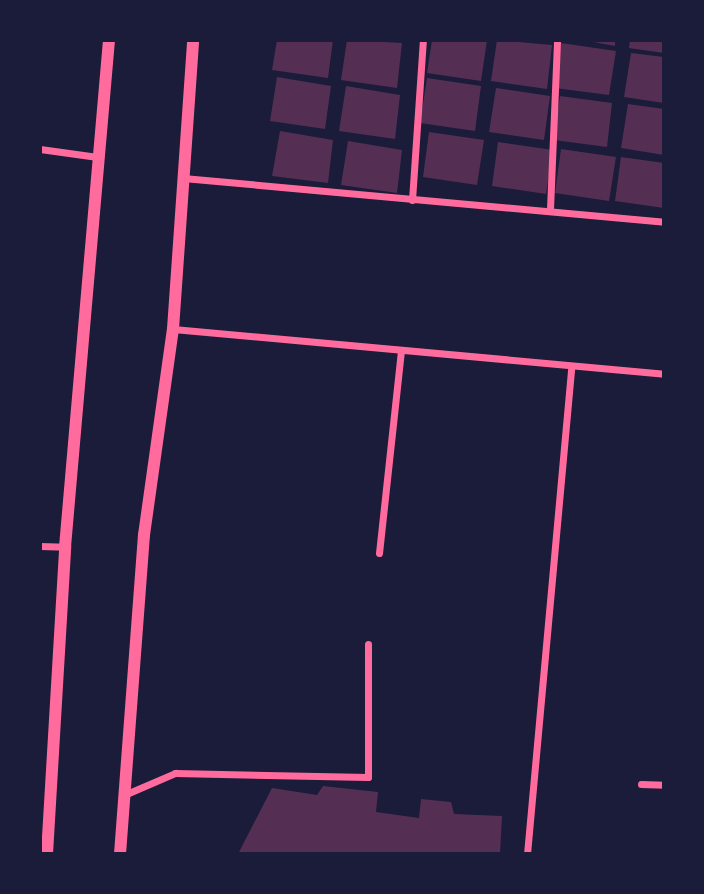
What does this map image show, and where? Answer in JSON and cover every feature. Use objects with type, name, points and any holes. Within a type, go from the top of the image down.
[{"type":"street","points":[[47,854],[45,802],[97,157],[109,40]]},
{"type":"street","points":[[120,854],[144,535],[173,330],[193,40]]},
{"type":"street","points":[[412,200],[423,40]]},
{"type":"street","points":[[550,209],[557,40]]},
{"type":"street","points":[[40,149],[97,157]]},
{"type":"street","points":[[183,178],[412,200],[550,209],[664,222]]},
{"type":"street","points":[[173,330],[570,368],[664,374]]},
{"type":"street","points":[[379,553],[401,352]]},
{"type":"street","points":[[527,854],[570,368]]},
{"type":"street","points":[[40,546],[65,547]]},
{"type":"street","points":[[123,795],[174,773],[368,777],[368,644]]},
{"type":"street","points":[[641,784],[664,785]]},
{"type":"building","points":[[277,40],[333,40],[328,78],[272,70]]},
{"type":"building","points":[[347,40],[402,43],[397,88],[341,80]]},
{"type":"building","points":[[432,40],[487,40],[481,81],[427,73]]},
{"type":"building","points":[[497,40],[552,45],[547,89],[491,81]]},
{"type":"building","points":[[583,40],[615,40],[615,46]]},
{"type":"building","points":[[630,40],[664,40],[664,53],[629,48]]},
{"type":"building","points":[[561,43],[616,51],[609,95],[555,88]]},
{"type":"building","points":[[631,53],[664,57],[664,103],[624,97]]},
{"type":"building","points":[[277,77],[331,86],[325,129],[270,121]]},
{"type":"building","points":[[427,78],[481,86],[475,131],[420,123]]},
{"type":"building","points":[[346,86],[400,95],[395,139],[339,131]]},
{"type":"building","points":[[496,88],[550,96],[544,140],[489,132]]},
{"type":"building","points":[[560,96],[612,103],[607,147],[554,140]]},
{"type":"building","points":[[628,104],[664,109],[664,155],[621,148]]},
{"type":"building","points":[[280,131],[333,140],[328,183],[272,176]]},
{"type":"building","points":[[429,132],[484,140],[477,185],[423,177]]},
{"type":"building","points":[[348,141],[402,150],[397,193],[341,185]]},
{"type":"building","points":[[498,142],[553,150],[546,194],[492,186]]},
{"type":"building","points":[[561,149],[616,157],[609,201],[555,193]]},
{"type":"building","points":[[621,157],[664,163],[664,208],[615,201]]},
{"type":"building","points":[[323,786],[378,792],[376,812],[419,818],[421,799],[451,802],[454,814],[502,816],[500,854],[238,854],[272,788],[317,795]]}]
